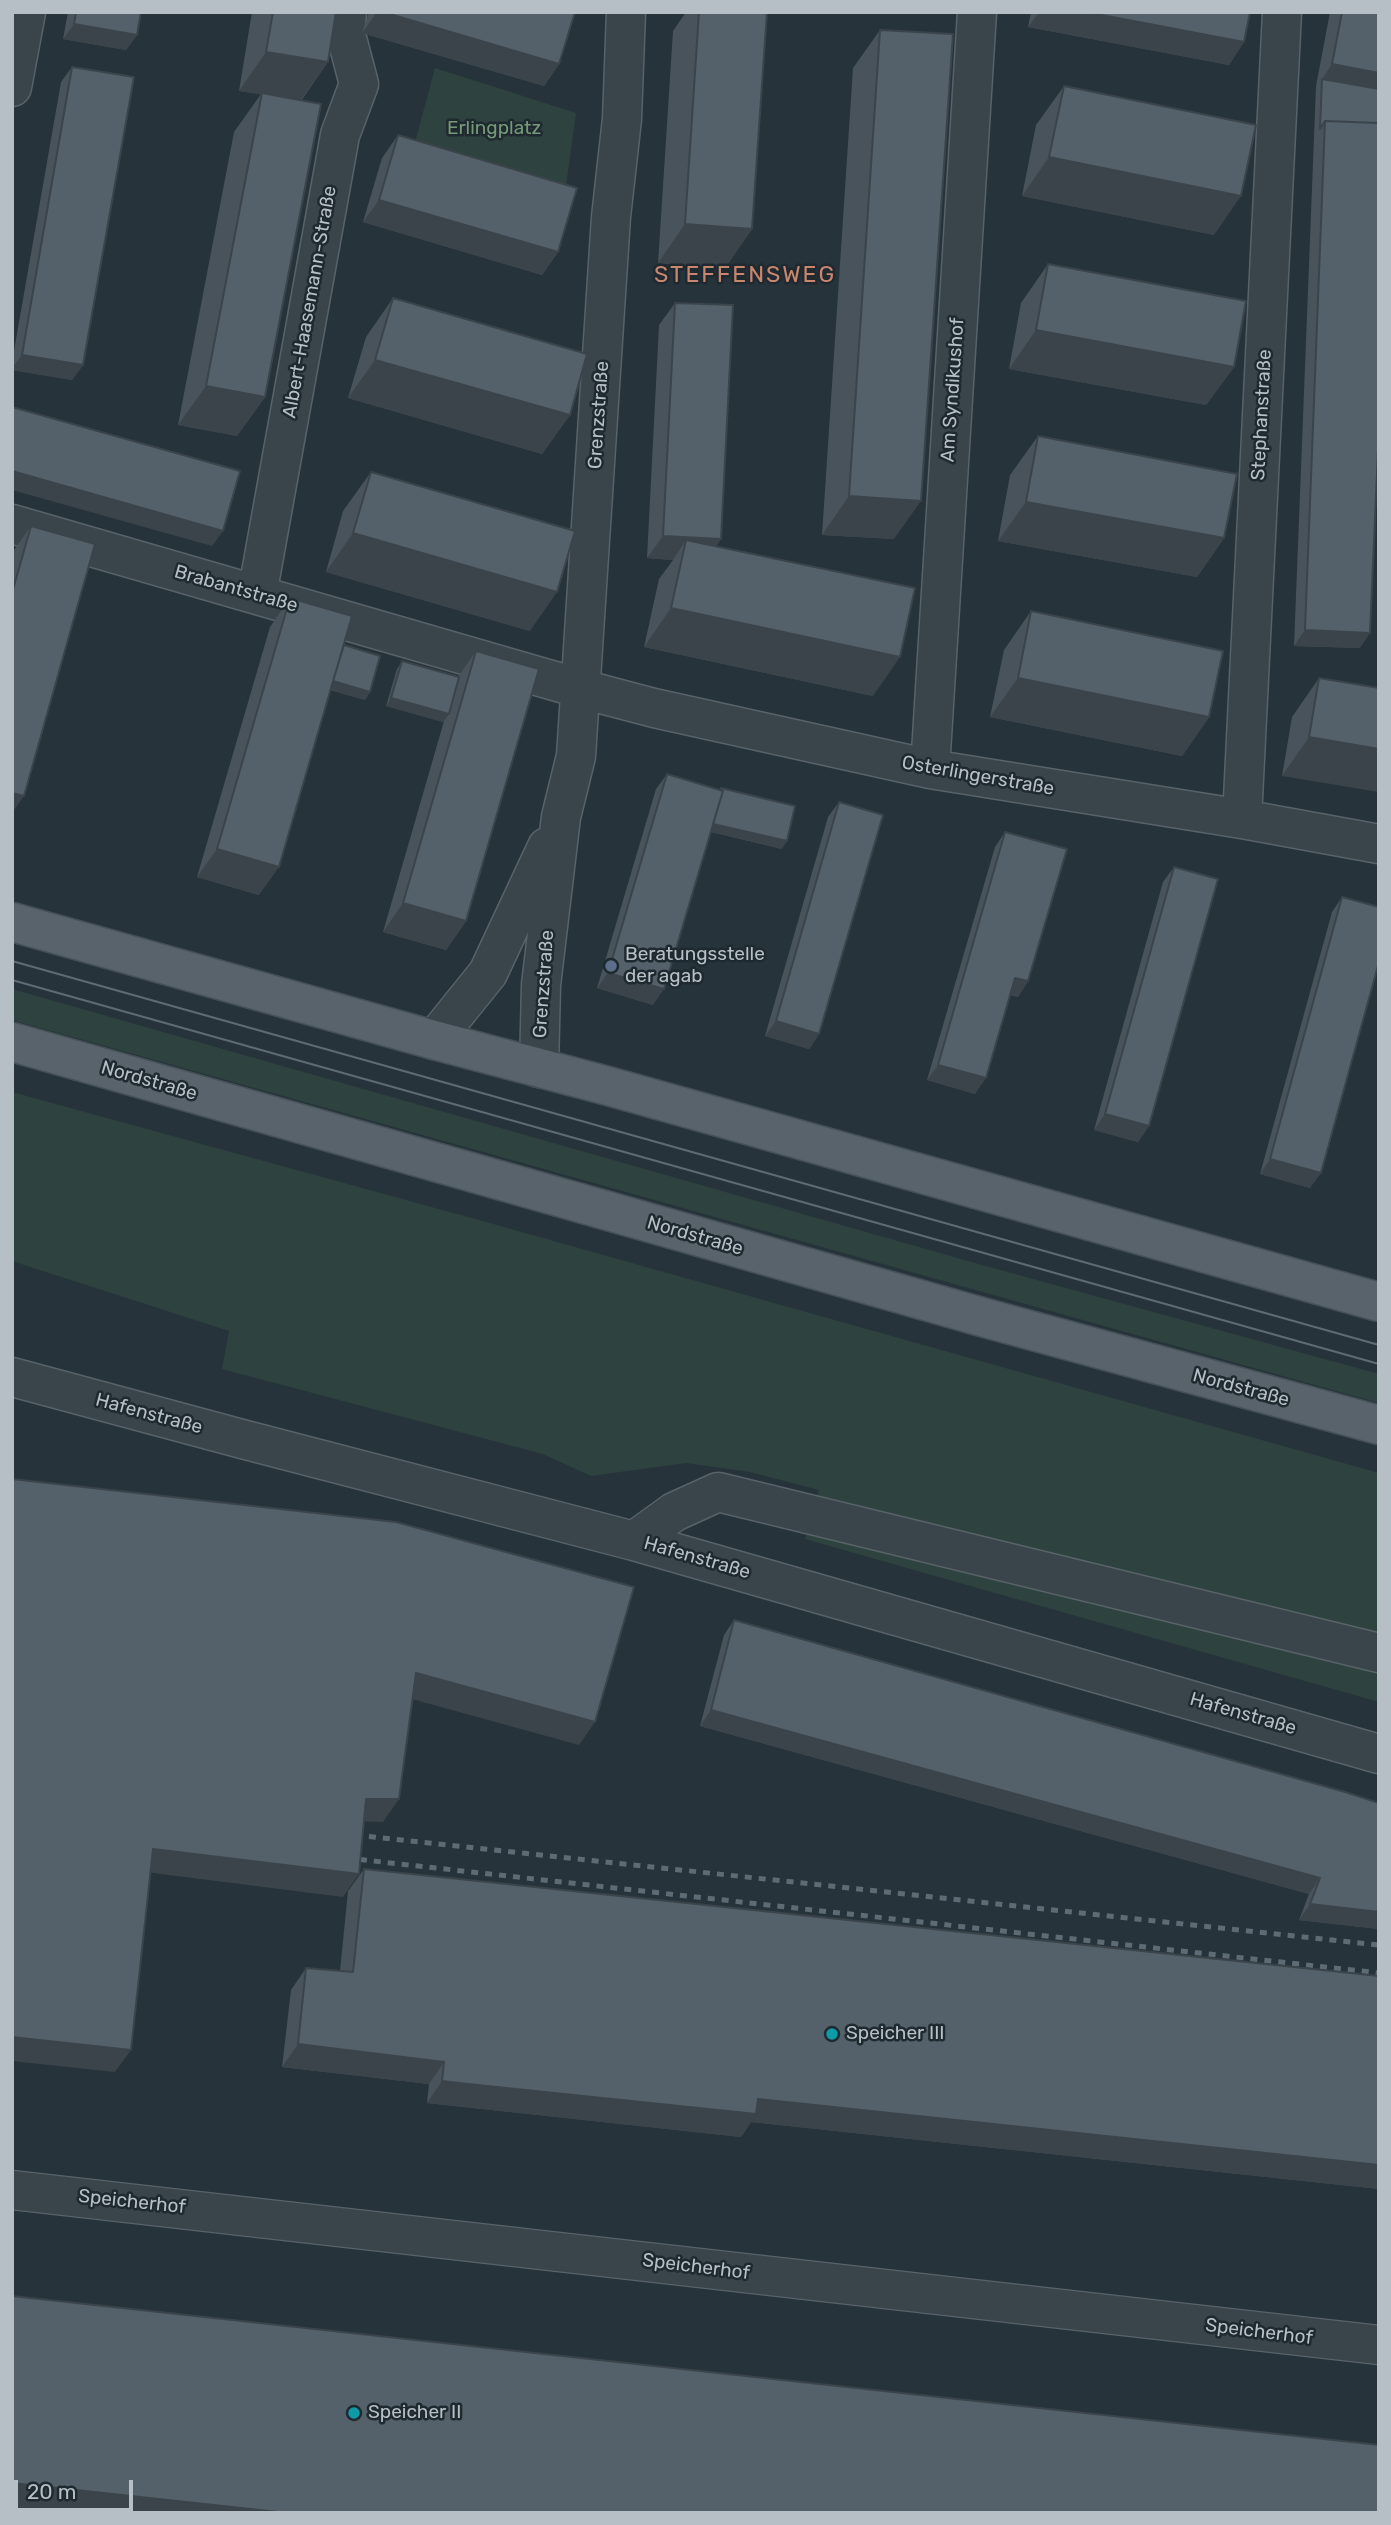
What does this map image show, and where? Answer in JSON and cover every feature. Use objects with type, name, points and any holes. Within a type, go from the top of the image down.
[{"type":"main road","points":[[12,922],[1379,1302]]},
{"type":"main road","name":"Nordstraße","points":[[12,1042],[989,1319],[1379,1425]]},
{"type":"street","points":[[12,87],[26,12]]},
{"type":"street","name":"Albert-Haasemann-Straße","points":[[257,595],[340,135],[359,84],[345,31],[347,12]]},
{"type":"street","name":"Grenzstraße","points":[[540,1068],[541,985],[561,817],[576,756],[582,689],[611,217],[622,119],[626,12]]},
{"type":"street","name":"Am Syndikushof","points":[[930,768],[976,12]]},
{"type":"street","name":"Stephanstraße","points":[[1242,818],[1282,12]]},
{"type":"street","name":"Brabantstraße","points":[[12,524],[582,689]]},
{"type":"street","name":"Osterlingerstraße","points":[[582,689],[654,708],[930,768],[1242,818],[1379,844]]},
{"type":"street","name":"Grenzstraße","points":[[434,1040],[488,973],[561,817]]},
{"type":"street","name":"Hafenstraße","points":[[12,1377],[635,1541],[1379,1754]]},
{"type":"street","points":[[635,1541],[674,1512],[718,1492],[1379,1653]]},
{"type":"street","name":"Speicherhof","points":[[12,2190],[1379,2345]]},
{"type":"green space","name":"Erlingplatz","points":[[435,68],[576,113],[565,193],[414,146]]},
{"type":"green space","points":[[12,989],[975,1263],[1379,1374],[1379,1403],[12,1020]]},
{"type":"green space","points":[[12,1092],[1379,1473],[1379,1702],[805,1539],[819,1490],[750,1472],[686,1463],[591,1476],[543,1454],[222,1369],[229,1331],[12,1261]]},
{"type":"building","points":[[76,12],[141,12],[137,35],[74,24]]},
{"type":"building","points":[[273,12],[336,12],[328,62],[266,52]]},
{"type":"building","points":[[383,12],[575,12],[559,64]]},
{"type":"building","points":[[699,12],[767,12],[752,229],[685,224]]},
{"type":"building","points":[[1086,12],[1250,12],[1244,42]]},
{"type":"building","points":[[1342,12],[1379,12],[1379,73],[1332,64]]},
{"type":"building","points":[[880,30],[953,34],[921,501],[849,496]]},
{"type":"building","points":[[72,67],[134,77],[83,365],[22,355]]},
{"type":"building","points":[[1322,79],[1379,89],[1379,123],[1325,121],[1320,129]]},
{"type":"building","points":[[1064,86],[1256,125],[1241,196],[1049,157]]},
{"type":"building","points":[[262,93],[321,104],[265,397],[206,386]]},
{"type":"building","points":[[1325,121],[1379,123],[1379,427],[1370,633],[1305,630]]},
{"type":"building","points":[[398,135],[577,188],[558,252],[379,200]]},
{"type":"building","points":[[1048,264],[1246,301],[1234,367],[1036,330]]},
{"type":"building","points":[[393,298],[587,354],[570,415],[375,360]]},
{"type":"building","points":[[675,303],[733,305],[721,539],[663,536]]},
{"type":"building","points":[[12,407],[240,471],[223,531],[12,471]]},
{"type":"building","points":[[1038,436],[1237,474],[1224,538],[1026,502]]},
{"type":"building","points":[[371,472],[575,531],[557,592],[353,533]]},
{"type":"building","points":[[31,526],[95,544],[24,796],[12,793],[12,593]]},
{"type":"building","points":[[686,540],[915,588],[900,657],[671,608]]},
{"type":"building","points":[[290,598],[352,616],[279,867],[217,849]]},
{"type":"building","points":[[1031,611],[1223,651],[1209,717],[1018,678]]},
{"type":"building","points":[[344,645],[380,656],[370,692],[333,681]]},
{"type":"building","points":[[476,651],[539,669],[466,921],[403,903]]},
{"type":"building","points":[[402,661],[459,677],[449,714],[391,698]]},
{"type":"building","points":[[1319,678],[1379,688],[1379,749],[1309,737]]},
{"type":"building","points":[[667,774],[723,791],[664,989],[608,973]]},
{"type":"building","points":[[721,788],[795,806],[787,841],[713,824],[723,791]]},
{"type":"building","points":[[839,802],[883,815],[819,1034],[776,1021]]},
{"type":"building","points":[[1005,832],[1067,849],[1028,981],[1015,978],[986,1078],[938,1065]]},
{"type":"building","points":[[1174,867],[1218,879],[1149,1126],[1105,1114]]},
{"type":"building","points":[[1342,897],[1379,907],[1379,962],[1321,1173],[1270,1159]]},
{"type":"building","points":[[12,1479],[396,1522],[634,1587],[595,1722],[416,1673],[399,1799],[366,1799],[359,1874],[153,1849],[131,2050],[12,2037]]},
{"type":"building","points":[[734,1620],[1379,1803],[1379,1912],[1310,1904],[1320,1878],[711,1710]]},
{"type":"building","name":"Speicher III","points":[[364,1869],[1379,1976],[1379,2165],[758,2099],[756,2114],[468,2084],[442,2081],[444,2062],[298,2044],[306,1968],[353,1972]]},
{"type":"building","name":"Speicher II","points":[[12,2296],[1379,2445],[1379,2513],[287,2513],[12,2483]]},
{"type":"tram line","points":[[12,961],[1379,1345]]},
{"type":"tram line","points":[[12,980],[1379,1364]]},
{"type":"railway","points":[[355,1835],[1379,1945]]},
{"type":"railway","points":[[346,1858],[1379,1973]]},
{"type":"place","name":"Beratungsstelle der agab","points":[[611,966]]},
{"type":"place","name":"Speicher III","points":[[832,2034]]},
{"type":"place","name":"Speicher II","points":[[354,2413]]},
{"type":"district","name":"STEFFENSWEG","points":[[745,275]]}]
